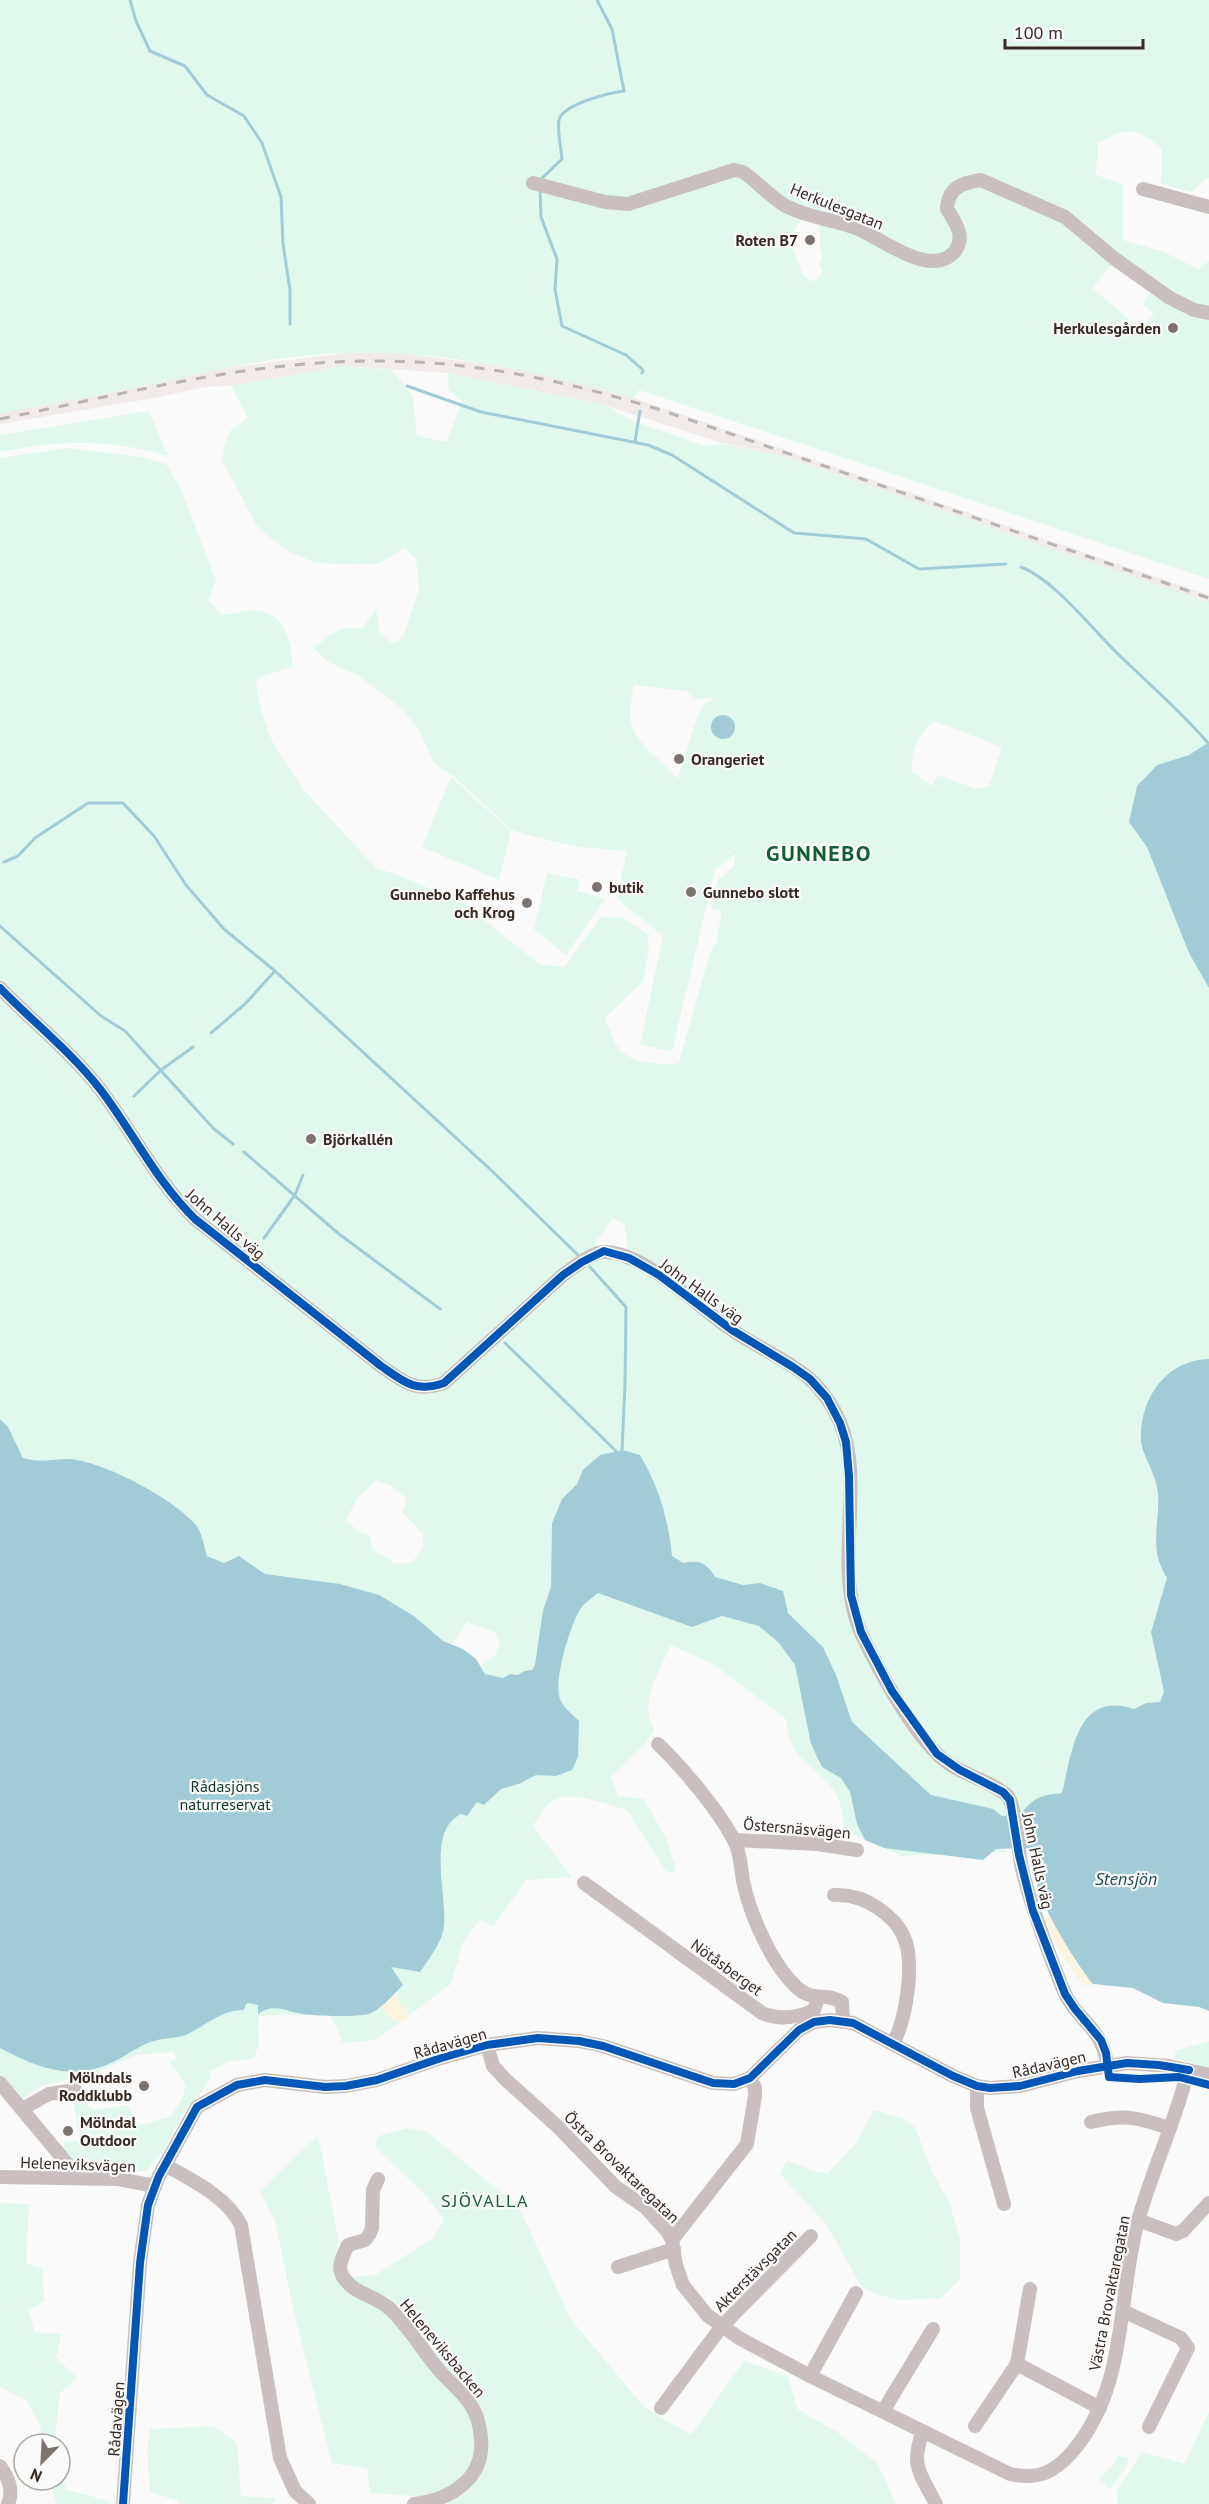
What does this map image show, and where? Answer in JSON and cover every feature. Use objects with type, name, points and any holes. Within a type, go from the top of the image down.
[{"type":"street","name":"Herkulesgatan","points":[[533,183],[605,202],[628,204],[734,170],[743,172],[755,180],[787,206],[858,229],[901,252],[931,261],[946,259],[958,247],[960,231],[947,209],[951,193],[955,187],[981,180],[1065,217],[1115,260],[1170,298],[1194,310],[1209,313]]},
{"type":"street","points":[[1143,189],[1209,207]]},
{"type":"street","name":"John Halls väg","points":[[0,988],[98,1087],[157,1174],[179,1203],[195,1219],[381,1366],[410,1385],[428,1388],[444,1383],[563,1275],[604,1251],[629,1258],[659,1275],[732,1330],[810,1379],[826,1398],[840,1422],[846,1442],[849,1476],[850,1595],[861,1632],[892,1691],[937,1754],[960,1770],[1008,1796],[1033,1911],[1065,1994],[1101,2040],[1107,2065]]},
{"type":"street","name":"Östersnäsvägen","points":[[658,1744],[715,1810],[734,1840],[750,1905],[772,1954],[789,1980],[800,1991],[818,1998]]},
{"type":"street","name":"Östersnäsvägen","points":[[734,1840],[817,1844],[857,1850]]},
{"type":"street","name":"Nötåsberget","points":[[584,1883],[762,2013],[778,2018],[796,2016],[815,2008],[818,1998]]},
{"type":"street","points":[[834,1895],[852,1896],[869,1902],[891,1919],[904,1936],[908,1957],[908,1977],[903,2017],[893,2044]]},
{"type":"street","points":[[818,1998],[834,1998],[842,2002],[843,2020]]},
{"type":"street","name":"Rådavägen","points":[[123,2504],[144,2224],[155,2186],[197,2107],[244,2082],[265,2079],[325,2087],[346,2086],[377,2080],[487,2045],[537,2038],[579,2041],[603,2046],[713,2083],[734,2084],[750,2078],[799,2030],[822,2020],[843,2020],[868,2030],[953,2076],[977,2085],[998,2088],[1020,2086],[1107,2065],[1159,2064],[1209,2076]]},
{"type":"street","name":"Östra Brovaktaregatan","points":[[487,2045],[493,2066],[505,2079],[557,2126],[616,2187],[645,2207],[667,2231],[684,2286],[707,2315],[739,2338],[810,2376]]},
{"type":"street","name":"Västra Brovaktaregatan","points":[[810,2376],[1010,2474],[1034,2477],[1047,2475],[1067,2458],[1089,2429],[1100,2408],[1114,2366],[1124,2311],[1127,2273],[1138,2220],[1188,2070]]},
{"type":"street","points":[[618,2267],[673,2245],[747,2144],[755,2096],[755,2088],[750,2078]]},
{"type":"street","points":[[0,2083],[79,2178]]},
{"type":"street","points":[[977,2085],[977,2108],[1004,2204]]},
{"type":"street","points":[[22,2109],[40,2097],[75,2090]]},
{"type":"street","points":[[1091,2122],[1117,2116],[1136,2118],[1169,2128]]},
{"type":"street","points":[[165,2165],[225,2202],[234,2211],[242,2225],[280,2458],[295,2491],[309,2504]]},
{"type":"street","name":"Heleneviksvägen","points":[[0,2177],[118,2179],[155,2186]]},
{"type":"street","name":"Heleneviksbacken","points":[[378,2179],[373,2190],[372,2228],[365,2240],[348,2245],[341,2259],[341,2272],[349,2284],[388,2307],[409,2330],[472,2408],[481,2434],[479,2460],[467,2481],[448,2496],[432,2502],[414,2504]]},
{"type":"street","points":[[1138,2220],[1176,2234],[1183,2231],[1209,2203]]},
{"type":"street","name":"Akterstävsgatan","points":[[661,2408],[722,2326],[811,2236]]},
{"type":"street","points":[[975,2427],[1017,2364],[1030,2289]]},
{"type":"street","points":[[810,2376],[856,2293]]},
{"type":"street","points":[[1124,2311],[1181,2338],[1188,2348],[1149,2427]]},
{"type":"street","points":[[883,2411],[933,2329]]},
{"type":"street","points":[[1017,2364],[1100,2408]]},
{"type":"street","points":[[923,2431],[915,2452],[917,2468],[936,2504]]},
{"type":"street","points":[[0,2466],[11,2491],[8,2504]]},
{"type":"shaded area","points":[[346,353],[397,353],[485,364],[544,374],[634,398],[1209,595],[1209,603],[786,457],[722,443],[604,405],[448,373],[343,366],[231,386],[205,387],[0,424],[0,413],[148,385],[218,369]]},
{"type":"green space","points":[[0,0],[1209,0],[1209,177],[1191,192],[1161,184],[1162,148],[1144,136],[1131,131],[1117,134],[1098,143],[1096,175],[1123,184],[1123,240],[1164,252],[1198,269],[1209,261],[1209,579],[639,390],[634,398],[528,372],[457,359],[385,353],[297,356],[0,413]],"holes":[[[807,218],[820,221],[822,255],[819,265],[823,271],[816,280],[810,281],[803,275],[789,238],[801,220]],[[1115,261],[1152,291],[1142,304],[1154,314],[1142,330],[1092,288]]]},
{"type":"green space","points":[[343,366],[392,370],[413,396],[417,436],[447,442],[462,401],[449,390],[448,373],[604,405],[636,422],[705,446],[722,444],[786,457],[1209,603],[1209,742],[1189,755],[1157,765],[1137,786],[1129,822],[1147,847],[1178,922],[1209,988],[1209,1359],[1204,1360],[1145,1410],[1141,1443],[1153,1470],[1158,1492],[1159,1566],[1167,1578],[1151,1632],[1164,1692],[1160,1702],[1146,1703],[1134,1709],[1115,1706],[1100,1709],[1088,1717],[1074,1744],[1062,1793],[1039,1798],[1030,1803],[1022,1813],[1001,1816],[1006,1852],[901,1856],[845,1830],[838,1798],[828,1783],[798,1754],[788,1734],[786,1719],[714,1665],[671,1645],[656,1676],[649,1698],[650,1720],[655,1730],[644,1745],[611,1777],[618,1796],[644,1799],[667,1840],[676,1871],[667,1873],[627,1810],[583,1798],[566,1797],[554,1800],[543,1810],[533,1826],[572,1877],[526,1880],[493,1927],[481,1919],[463,1942],[451,1984],[376,2040],[342,2043],[338,2029],[330,2015],[258,2017],[259,2044],[254,2058],[228,2062],[209,2072],[211,2075],[205,2087],[181,2116],[178,2116],[181,2117],[165,2149],[146,2171],[84,2171],[78,2168],[62,2151],[65,2142],[80,2140],[72,2095],[94,2110],[127,2105],[139,2125],[170,2117],[182,2099],[186,2085],[169,2062],[177,2058],[173,2052],[136,2055],[100,2071],[39,2087],[21,2100],[0,2075],[0,1422],[23,1460],[206,1557],[224,1565],[264,1575],[485,1676],[503,1680],[531,1677],[635,1454],[622,1450],[600,1455],[583,1470],[577,1484],[562,1499],[552,1523],[551,1587],[543,1610],[536,1665],[532,1670],[518,1675],[510,1674],[503,1678],[485,1674],[481,1666],[495,1655],[500,1643],[496,1633],[467,1622],[452,1644],[443,1641],[414,1616],[379,1595],[264,1574],[239,1556],[224,1563],[207,1556],[199,1532],[185,1515],[155,1493],[136,1483],[100,1466],[83,1461],[69,1459],[41,1461],[23,1458],[8,1427],[0,1419],[0,458],[67,448],[143,457],[166,464],[181,489],[216,581],[208,600],[222,615],[251,610],[265,612],[280,622],[285,630],[292,667],[262,676],[256,683],[261,709],[270,736],[302,788],[376,868],[465,904],[539,964],[564,967],[601,917],[623,918],[647,933],[649,948],[643,981],[605,1018],[617,1046],[631,1058],[656,1064],[679,1063],[709,956],[716,943],[722,911],[711,909],[718,880],[734,866],[735,854],[715,870],[672,1051],[640,1045],[663,936],[617,899],[627,851],[579,847],[512,830],[453,776],[434,763],[421,734],[404,711],[361,677],[328,662],[314,648],[325,638],[341,630],[362,629],[376,608],[380,633],[393,644],[403,636],[419,590],[416,559],[405,548],[378,564],[313,562],[284,549],[257,526],[222,460],[230,431],[248,418],[231,386]],"holes":[[[634,685],[687,691],[695,699],[716,698],[705,703],[697,717],[678,779],[641,742],[632,726],[630,709]],[[934,721],[1002,747],[989,786],[977,789],[938,775],[932,786],[912,772],[914,750],[928,726]],[[613,1218],[625,1225],[629,1265],[611,1259],[597,1260],[596,1242]],[[376,1480],[393,1487],[407,1499],[402,1512],[423,1534],[423,1549],[412,1562],[396,1564],[373,1549],[369,1535],[359,1532],[346,1520],[357,1499]],[[783,1592],[788,1613],[823,1647],[836,1677],[787,1614]]]},
{"type":"green space","points":[[149,411],[168,456],[147,450],[84,443],[43,445],[0,452],[0,435]]},
{"type":"green space","points":[[451,777],[511,831],[499,880],[422,847]]},
{"type":"green space","points":[[547,873],[580,880],[578,891],[605,899],[566,955],[534,929]]},
{"type":"green space","points":[[1209,2041],[1209,2069],[1176,2059],[1175,2051]]},
{"type":"green space","points":[[874,2110],[905,2119],[916,2129],[931,2170],[950,2204],[960,2240],[960,2279],[941,2298],[901,2300],[878,2295],[862,2287],[826,2224],[780,2174],[787,2160],[810,2170],[827,2174],[856,2143]]},
{"type":"green space","points":[[408,2128],[426,2131],[519,2207],[570,2318],[644,2407],[691,2435],[744,2361],[788,2376],[797,2409],[837,2432],[878,2464],[896,2504],[430,2504],[427,2497],[370,2493],[367,2468],[332,2463],[294,2313],[275,2221],[260,2191],[318,2135],[338,2237],[334,2277],[375,2275],[433,2238],[444,2220],[428,2198],[375,2146],[378,2136]]},
{"type":"green space","points":[[0,2203],[29,2204],[26,2263],[43,2269],[44,2301],[28,2310],[35,2332],[61,2334],[56,2358],[77,2378],[60,2393],[55,2432],[41,2432],[41,2427],[27,2401],[0,2387]]},
{"type":"green space","points":[[1209,2412],[1209,2504],[1118,2504],[1116,2492],[1142,2452],[1184,2464]]},
{"type":"green space","points":[[213,2426],[237,2443],[241,2496],[275,2498],[273,2504],[179,2504],[179,2501],[150,2492],[147,2451],[150,2429]]},
{"type":"green space","points":[[1117,2455],[1128,2458],[1127,2466],[1110,2489],[1099,2479],[1115,2462]]},
{"type":"green space","points":[[72,2491],[109,2501],[109,2504],[56,2504],[53,2492]]},
{"type":"sand","points":[[1050,1914],[1079,1968],[1093,1984],[1083,1986],[1059,1951],[1045,1920]]},
{"type":"sand","points":[[397,1991],[399,2002],[409,2014],[402,2022],[391,2020],[380,2005]]},
{"type":"water","points":[[723,715],[732,718],[735,727],[732,736],[723,739],[714,736],[711,727],[714,718]]},
{"type":"water","points":[[1209,742],[1209,988],[1189,953],[1147,847],[1129,822],[1137,786],[1157,765],[1189,755]]},
{"type":"water","name":"Rådasjöns naturreservat","points":[[1209,1359],[1209,2011],[1199,2007],[1163,2003],[1133,1988],[1093,1984],[1078,1964],[1043,1901],[1037,1879],[1044,1861],[1027,1848],[996,1849],[983,1860],[884,1848],[865,1840],[857,1824],[850,1792],[841,1778],[822,1767],[811,1744],[795,1665],[779,1643],[759,1626],[722,1616],[692,1627],[598,1593],[583,1606],[572,1626],[559,1676],[560,1699],[579,1721],[578,1757],[572,1770],[556,1776],[536,1775],[519,1784],[501,1789],[484,1805],[477,1802],[467,1816],[461,1814],[450,1823],[441,1851],[443,1932],[420,1972],[391,1967],[403,1985],[380,2007],[371,2013],[357,2016],[313,2015],[277,2008],[258,2014],[258,2005],[248,2003],[244,2010],[222,2015],[186,2035],[149,2043],[113,2062],[83,2071],[55,2070],[0,2048],[0,1419],[8,1427],[23,1458],[42,1461],[69,1459],[100,1466],[137,1483],[172,1504],[196,1525],[207,1556],[224,1563],[239,1556],[265,1574],[340,1584],[379,1595],[414,1616],[443,1641],[463,1649],[476,1659],[485,1674],[503,1678],[510,1674],[518,1675],[532,1670],[535,1665],[543,1610],[551,1587],[552,1523],[562,1499],[577,1484],[583,1470],[600,1455],[622,1450],[640,1455],[662,1503],[672,1556],[683,1563],[702,1563],[715,1577],[743,1585],[760,1583],[783,1591],[788,1613],[823,1647],[836,1675],[852,1722],[931,1795],[993,1809],[1002,1816],[1022,1813],[1030,1803],[1039,1798],[1062,1793],[1074,1744],[1088,1717],[1100,1709],[1115,1706],[1134,1709],[1146,1703],[1160,1702],[1164,1692],[1151,1632],[1167,1578],[1161,1567],[1156,1547],[1158,1494],[1142,1447],[1142,1426],[1150,1397],[1168,1375],[1180,1366],[1193,1361]]},
{"type":"waterway","points":[[130,0],[136,21],[150,51],[185,66],[207,95],[244,116],[262,143],[281,197],[283,244],[290,290],[290,324]]},
{"type":"waterway","points":[[540,180],[562,159],[559,134],[559,120],[562,114],[587,100],[624,91],[612,29],[597,0]]},
{"type":"waterway","points":[[540,189],[541,217],[557,259],[555,289],[562,326],[626,355],[643,370],[642,373]]},
{"type":"waterway","points":[[407,386],[481,412],[648,445],[672,455],[794,533],[866,539],[919,569],[1006,564]]},
{"type":"waterway","points":[[635,441],[640,411]]},
{"type":"waterway","points":[[1021,567],[1047,583],[1073,606],[1208,743]]},
{"type":"waterway","points":[[4,862],[18,856],[35,838],[88,803],[123,803],[154,836],[186,885],[224,929],[275,971],[493,1172],[578,1255]]},
{"type":"waterway","points":[[0,926],[101,1016],[125,1031],[213,1128],[233,1144]]},
{"type":"waterway","points":[[211,1033],[245,1004],[275,971]]},
{"type":"waterway","points":[[134,1096],[161,1070],[193,1047]]},
{"type":"waterway","points":[[244,1152],[339,1234],[440,1309]]},
{"type":"waterway","points":[[264,1238],[295,1195],[303,1175]]},
{"type":"waterway","points":[[590,1267],[626,1307],[622,1450]]},
{"type":"waterway","points":[[505,1343],[616,1451]]},
{"type":"railway","points":[[0,419],[188,380],[283,366],[378,361],[487,369],[558,382],[664,411],[1209,598]]},
{"type":"cycle path","points":[[0,988],[89,1075],[112,1105],[168,1189],[195,1219],[403,1381],[425,1387],[444,1383],[563,1275],[604,1251],[629,1258],[659,1275],[732,1330],[810,1379],[827,1398],[840,1423],[846,1442],[849,1476],[851,1595],[861,1632],[892,1691],[937,1754],[960,1770],[1003,1792],[1010,1800],[1019,1855],[1033,1911],[1065,1994],[1101,2040],[1106,2053],[1109,2077],[1139,2079],[1179,2077],[1209,2085]]},
{"type":"cycle path","points":[[123,2504],[140,2263],[148,2205],[159,2176],[197,2107],[237,2085],[265,2080],[325,2087],[346,2086],[377,2080],[487,2045],[538,2038],[579,2041],[603,2046],[713,2083],[734,2084],[750,2078],[799,2030],[814,2022],[830,2020],[853,2023],[953,2076],[977,2086],[990,2088],[1020,2086],[1078,2071],[1127,2063],[1189,2070]]},
{"type":"place","name":"Roten B7","points":[[810,240]]},
{"type":"place","name":"Herkulesgården","points":[[1173,328]]},
{"type":"place","name":"Orangeriet","points":[[679,759]]},
{"type":"place","name":"butik","points":[[597,887]]},
{"type":"place","name":"Gunnebo slott","points":[[691,892]]},
{"type":"place","name":"Gunnebo Kaffehus och Krog","points":[[527,903]]},
{"type":"place","name":"Björkallén","points":[[311,1139]]},
{"type":"place","name":"Mölndals Roddklubb","points":[[144,2086]]},
{"type":"place","name":"Mölndal Outdoor","points":[[68,2131]]},
{"type":"district","name":"GUNNEBO","points":[[819,853]]},
{"type":"district","name":"SJÖVALLA","points":[[485,2201]]},
{"type":"water label","name":"Stensjön","points":[[1126,1879]]}]
